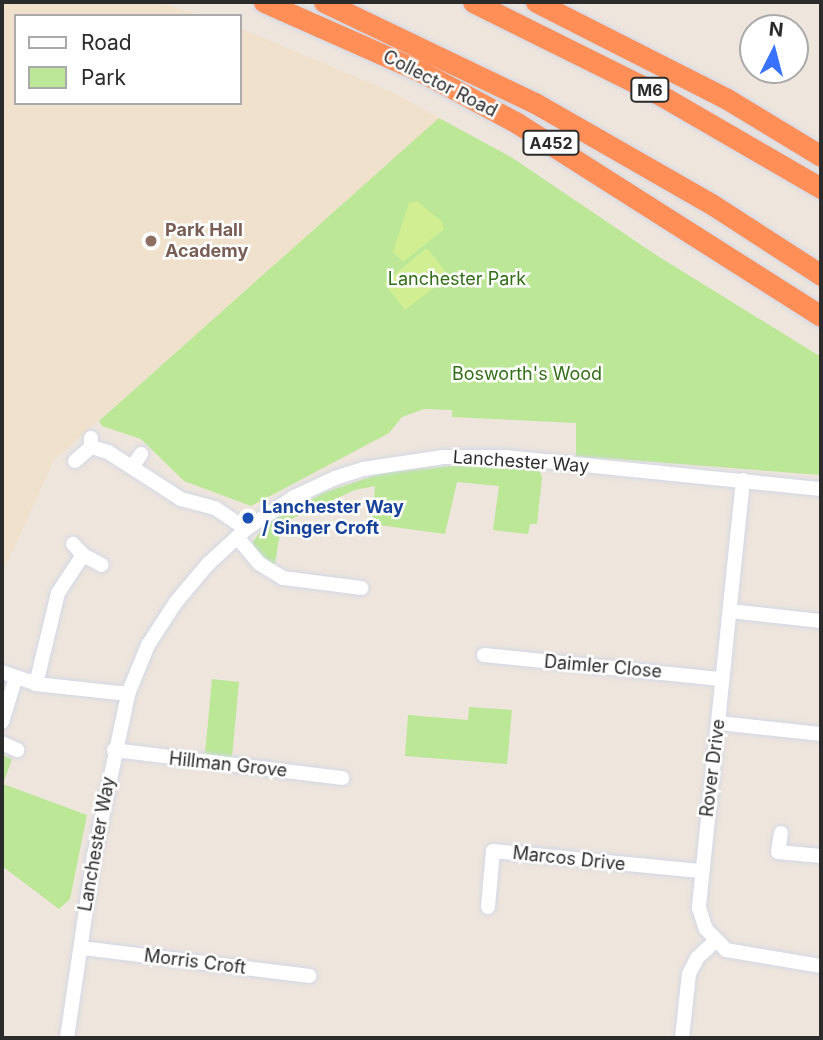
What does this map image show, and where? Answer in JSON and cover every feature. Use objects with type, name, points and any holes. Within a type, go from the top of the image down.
[{"type":"highway","name":"Collector Road","points":[[264,2],[422,72],[517,123],[821,316]]},
{"type":"highway","name":"Collector Road","points":[[324,2],[535,103],[821,275]]},
{"type":"highway","name":"M6","points":[[472,2],[662,96],[821,188]]},
{"type":"highway","name":"M6","points":[[536,2],[727,99],[821,156]]},
{"type":"highway","points":[[780,248],[821,284]]},
{"type":"street","points":[[517,123],[821,327]]},
{"type":"street","points":[[75,461],[91,442],[181,499],[215,508],[242,533],[260,564],[283,578],[361,587]]},
{"type":"street","points":[[132,467],[141,454]]},
{"type":"street","name":"Lanchester Way","points":[[66,1038],[114,750],[128,694],[148,645],[176,603],[242,533],[294,497],[335,478],[412,460],[478,455],[821,489]]},
{"type":"street","name":"Rover Drive","points":[[716,940],[699,908],[700,871],[719,723],[743,480]]},
{"type":"street","points":[[36,684],[58,593],[78,549],[102,565]]},
{"type":"street","points":[[730,611],[821,621]]},
{"type":"street","name":"Daimler Close","points":[[484,655],[722,679]]},
{"type":"street","points":[[2,722],[8,676],[36,684],[128,694]]},
{"type":"street","points":[[719,723],[821,734]]},
{"type":"street","points":[[2,743],[17,750]]},
{"type":"street","name":"Hillman Grove","points":[[114,750],[342,778]]},
{"type":"street","points":[[781,833],[778,852],[821,856]]},
{"type":"street","name":"Marcos Drive","points":[[488,907],[494,851],[700,871]]},
{"type":"street","points":[[682,1038],[689,974],[697,958],[716,940],[743,956],[821,966]]},
{"type":"street","name":"Morris Croft","points":[[82,948],[309,976]]},
{"type":"shaded area","name":"Park Hall Academy","points":[[2,2],[158,2],[196,14],[14,14],[14,105],[242,105],[242,29],[396,94],[439,118],[54,460],[2,574]]},
{"type":"green space","name":"Lanchester Park","points":[[439,118],[511,157],[656,255],[821,357],[821,475],[576,456],[576,423],[452,417],[452,410],[424,409],[402,417],[389,433],[251,506],[184,481],[141,439],[102,426],[99,421]]},
{"type":"green space","points":[[417,201],[442,222],[444,229],[403,262],[393,252],[409,203]]},
{"type":"green space","points":[[427,248],[449,276],[405,310],[384,283]]},
{"type":"green space","points":[[490,462],[539,469],[542,478],[537,524],[530,524],[528,534],[493,530],[499,486],[457,482],[445,534],[372,524],[375,486],[355,490],[289,520],[281,528],[274,569],[250,545],[268,523],[325,492],[382,473]]},
{"type":"green space","points":[[212,679],[239,682],[232,757],[205,754]]},
{"type":"green space","points":[[469,707],[512,710],[507,764],[405,756],[408,715],[468,720]]},
{"type":"green space","points":[[2,755],[12,759],[3,784],[87,815],[70,899],[59,909],[2,866]]},
{"type":"place","name":"Park Hall Academy","points":[[151,241]]},
{"type":"place","name":"Lanchester Way / Singer Croft","points":[[248,518]]},
{"type":"park label","name":"Bosworth's Wood","points":[[527,374]]}]
